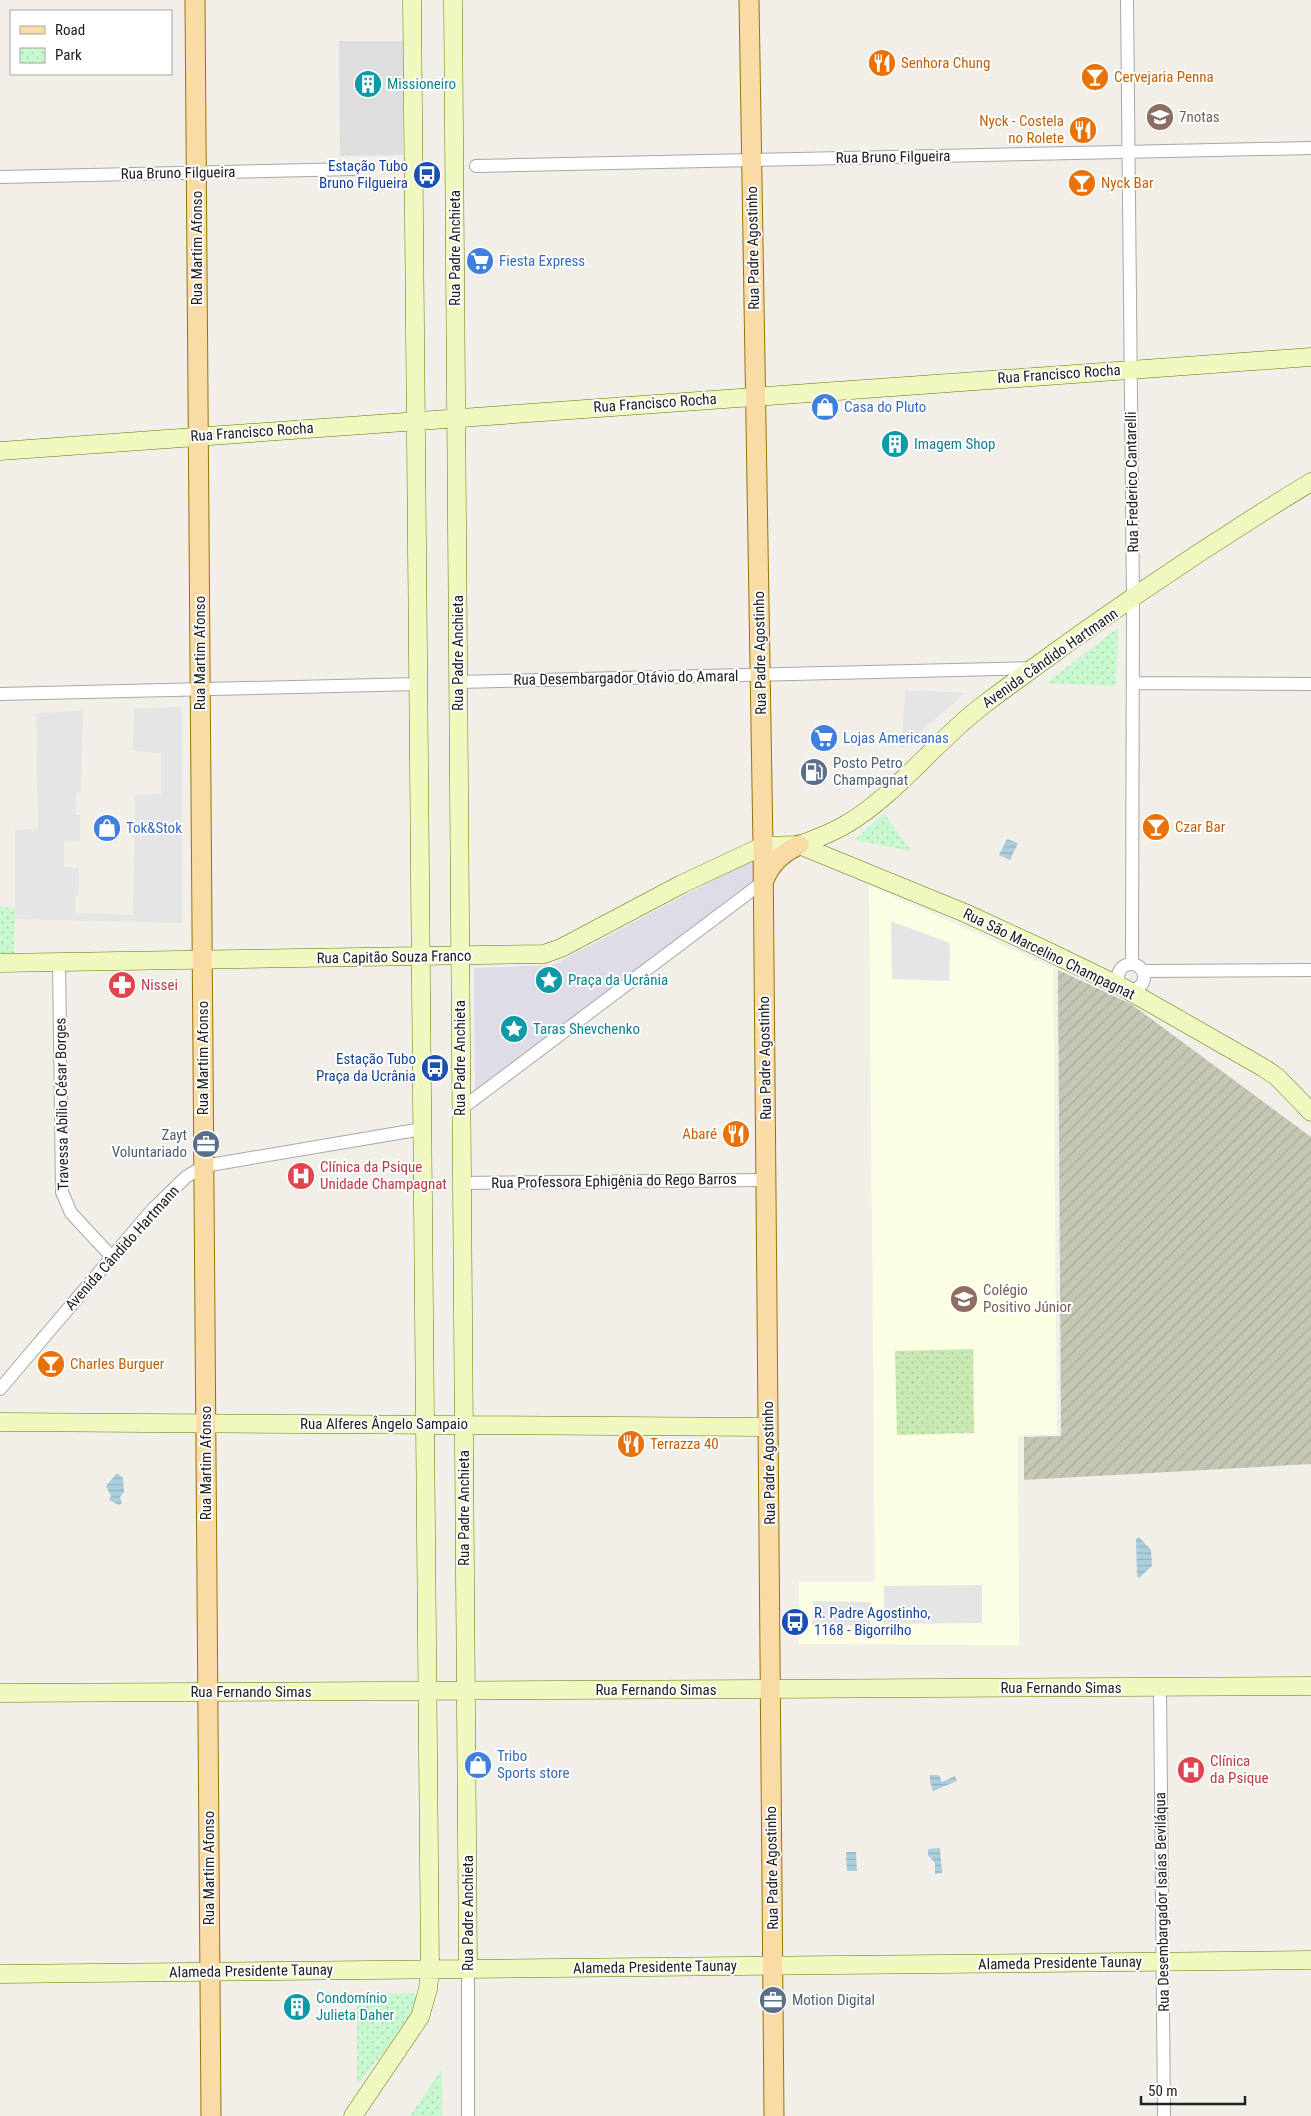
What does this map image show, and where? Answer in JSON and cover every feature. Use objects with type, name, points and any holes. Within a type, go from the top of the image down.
[{"type":"main road","name":"Rua Martim Afonso","points":[[196,0],[211,2116]]},
{"type":"main road","points":[[353,2116],[420,2017],[428,1990],[430,1970],[412,0]]},
{"type":"main road","name":"Rua Padre Anchieta","points":[[453,0],[468,1969]]},
{"type":"main road","name":"Rua Padre Agostinho","points":[[749,0],[763,846],[774,2116]]},
{"type":"main road","name":"Rua Francisco Rocha","points":[[0,451],[1311,356]]},
{"type":"main road","name":"Avenida Cândido Hartmann","points":[[799,845],[828,834],[866,810],[963,722],[1035,668],[1223,537],[1311,482]]},
{"type":"main road","points":[[763,882],[773,863],[790,849],[799,845]]},
{"type":"main road","name":"Rua São Marcelino Champagnat","points":[[763,846],[799,845],[965,913],[1124,988],[1271,1072],[1311,1112]]},
{"type":"main road","name":"Rua Capitão Souza Franco","points":[[0,963],[540,954],[555,951],[682,884],[763,846]]},
{"type":"main road","name":"Rua Alferes Ângelo Sampaio","points":[[0,1422],[768,1427]]},
{"type":"main road","name":"Rua Fernando Simas","points":[[0,1693],[1311,1686]]},
{"type":"main road","name":"Alameda Presidente Taunay","points":[[0,1974],[1311,1960]]},
{"type":"street","name":"Rua Frederico Cantarelli","points":[[1127,0],[1133,599],[1132,963]]},
{"type":"street","name":"Rua Bruno Filgueira","points":[[476,166],[1311,148]]},
{"type":"street","name":"Rua Bruno Filgueira","points":[[0,177],[355,169]]},
{"type":"street","name":"Rua Desembargador Otávio do Amaral","points":[[458,682],[1035,668]]},
{"type":"street","points":[[1133,683],[1311,684]]},
{"type":"street","points":[[0,694],[418,684]]},
{"type":"street","points":[[461,1109],[763,882]]},
{"type":"street","name":"Travessa Abílio César Borges","points":[[59,962],[62,1192],[71,1213],[112,1257]]},
{"type":"street","points":[[1132,963],[1143,971],[1144,979],[1140,987],[1132,990],[1124,988],[1118,982],[1118,973],[1123,966],[1132,963]]},
{"type":"street","points":[[1143,971],[1311,970]]},
{"type":"street","name":"Avenida Cândido Hartmann","points":[[0,1389],[112,1257],[170,1192],[186,1177],[204,1166],[422,1129]]},
{"type":"street","name":"Rua Professora Ephigênia do Rego Barros","points":[[462,1183],[766,1180]]},
{"type":"street","name":"Rua Desembargador Isaías Beviláqua","points":[[1160,1687],[1164,2116]]},
{"type":"street","name":"Rua Padre Anchieta","points":[[468,1969],[468,2116]]},
{"type":"shaded area","points":[[339,41],[403,41],[403,155],[340,156]]},
{"type":"shaded area","points":[[905,690],[965,693],[902,748]]},
{"type":"shaded area","points":[[182,707],[182,923],[15,919],[15,830],[38,829],[36,713],[83,711],[81,792],[76,793],[76,815],[80,815],[80,841],[64,842],[64,867],[79,868],[79,895],[75,896],[75,913],[133,915],[135,795],[161,794],[161,753],[133,751],[134,709]]},
{"type":"shaded area","name":"Praça da Ucrânia","points":[[755,858],[757,881],[475,1091],[474,968],[553,965]]},
{"type":"shaded area","name":"Colégio Positivo Júnior","points":[[869,885],[1053,968],[1057,1434],[1018,1435],[1019,1645],[799,1644],[799,1582],[875,1582]]},
{"type":"shaded area","points":[[891,921],[950,943],[949,981],[892,979]]},
{"type":"shaded area","points":[[1058,970],[1131,1004],[1311,1137],[1311,1464],[1024,1480],[1024,1437],[1061,1436]]},
{"type":"shaded area","points":[[982,1585],[982,1623],[884,1624],[884,1586]]},
{"type":"shaded area","points":[[813,1601],[871,1602],[870,1626],[812,1625]]},
{"type":"green space","points":[[1118,628],[1116,686],[1046,683]]},
{"type":"green space","points":[[884,813],[911,851],[855,840]]},
{"type":"green space","points":[[0,906],[15,909],[14,953],[0,953]]},
{"type":"green space","points":[[973,1349],[974,1433],[897,1435],[895,1351]]},
{"type":"green space","points":[[413,1993],[418,1997],[416,2011],[357,2085],[357,1994]]},
{"type":"green space","points":[[442,2069],[442,2116],[410,2116]]},
{"type":"water","points":[[1007,839],[1018,843],[1010,860],[999,855]]},
{"type":"water","points":[[117,1473],[123,1478],[124,1492],[120,1497],[122,1503],[119,1505],[109,1500],[111,1496],[106,1486]]},
{"type":"water","points":[[1139,1537],[1151,1550],[1152,1566],[1139,1578],[1137,1576],[1136,1539]]},
{"type":"water","points":[[930,1775],[939,1775],[942,1782],[955,1776],[957,1781],[933,1791]]},
{"type":"water","points":[[940,1848],[942,1873],[935,1874],[935,1863],[928,1855],[928,1849]]},
{"type":"water","points":[[846,1852],[856,1852],[857,1871],[847,1871]]},
{"type":"place","name":"Senhora Chung","points":[[882,63]]},
{"type":"place","name":"Cervejaria Penna","points":[[1095,77]]},
{"type":"place","name":"Missioneiro","points":[[368,84]]},
{"type":"place","name":"7notas","points":[[1160,117]]},
{"type":"place","name":"Nyck - Costela no Rolete","points":[[1083,130]]},
{"type":"place","name":"Estação Tubo Bruno Filgueira","points":[[427,175]]},
{"type":"place","name":"Nyck Bar","points":[[1082,183]]},
{"type":"place","name":"Fiesta Express","points":[[480,261]]},
{"type":"place","name":"Casa do Pluto","points":[[825,407]]},
{"type":"place","name":"Imagem Shop","points":[[895,444]]},
{"type":"place","name":"Lojas Americanas","points":[[824,738]]},
{"type":"place","name":"Posto Petro Champagnat","points":[[814,772]]},
{"type":"place","name":"Czar Bar","points":[[1156,827]]},
{"type":"place","name":"Tok&Stok","points":[[107,828]]},
{"type":"place","name":"Praça da Ucrânia","points":[[549,980]]},
{"type":"place","name":"Nissei","points":[[122,985]]},
{"type":"place","name":"Taras Shevchenko","points":[[514,1029]]},
{"type":"place","name":"Estação Tubo Praça da Ucrânia","points":[[435,1068]]},
{"type":"place","name":"Abaré","points":[[736,1134]]},
{"type":"place","name":"Zayt Voluntariado","points":[[206,1144]]},
{"type":"place","name":"Clínica da Psique Unidade Champagnat","points":[[301,1176]]},
{"type":"place","name":"Colégio Positivo Júnior","points":[[964,1299]]},
{"type":"place","name":"Charles Burguer","points":[[51,1364]]},
{"type":"place","name":"Terrazza 40","points":[[631,1444]]},
{"type":"place","name":"R. Padre Agostinho, 1168 - Bigorrilho","points":[[795,1622]]},
{"type":"place","name":"Tribo Sports store","points":[[478,1765]]},
{"type":"place","name":"Clínica da Psique","points":[[1191,1770]]},
{"type":"place","name":"Motion Digital","points":[[773,2000]]},
{"type":"place","name":"Condomínio Julieta Daher","points":[[297,2007]]}]
